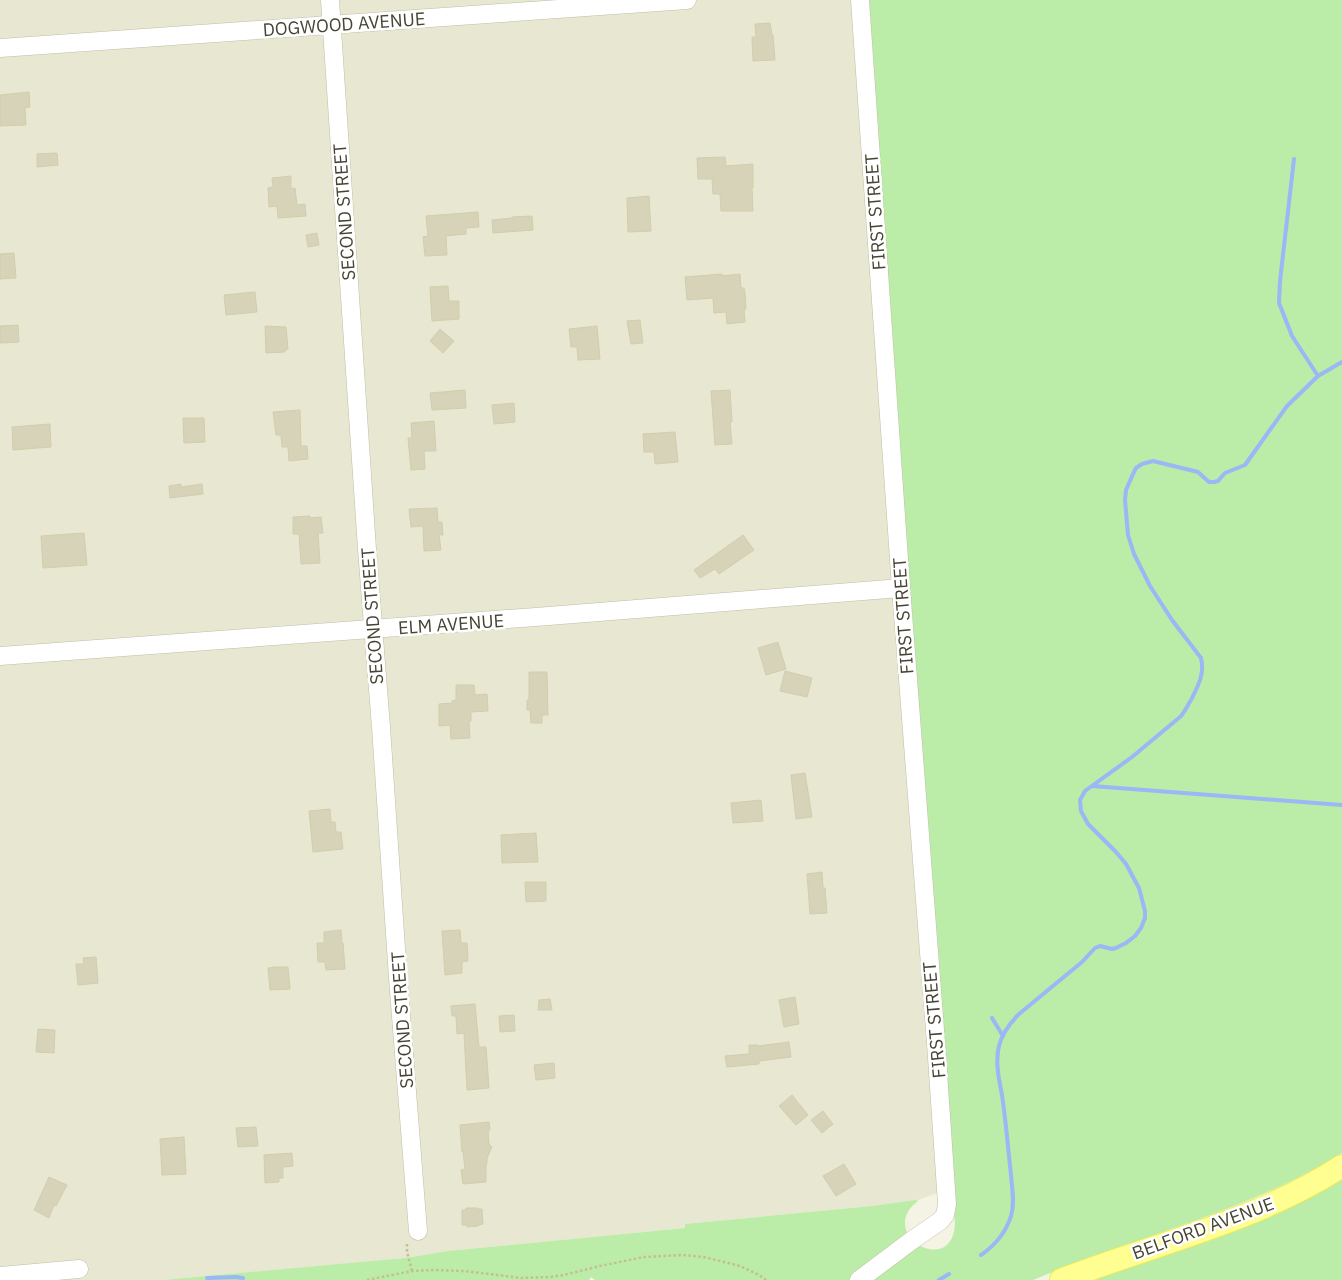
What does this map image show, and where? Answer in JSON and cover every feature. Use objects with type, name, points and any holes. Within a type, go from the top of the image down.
[{"type":"main road","name":"BELFORD AVENUE","points":[[1061,1280],[1262,1208],[1342,1166]]},
{"type":"street","name":"SECOND STREET","points":[[330,0],[399,987],[413,1238]]},
{"type":"street","name":"DOGWOOD AVENUE","points":[[0,48],[687,0]]},
{"type":"street","name":"FIRST STREET","points":[[860,0],[947,1204],[943,1217],[860,1280]]},
{"type":"street","name":"ELM AVENUE","points":[[0,656],[901,588]]},
{"type":"street","points":[[0,1276],[79,1269]]},
{"type":"path","points":[[412,1271],[407,1252],[413,1238]]},
{"type":"path","points":[[367,1280],[412,1271],[479,1272],[521,1278],[541,1278],[564,1275],[644,1257],[682,1254],[704,1257],[740,1266],[766,1280]]},
{"type":"shaded area","points":[[0,0],[853,0],[937,1193],[915,1201],[685,1224],[685,1228],[448,1251],[354,1263],[163,1280],[0,1280]]},
{"type":"green space","points":[[869,0],[1342,0],[1342,1153],[1268,1192],[1033,1280],[595,1280],[591,1277],[589,1280],[163,1280],[405,1258],[448,1251],[685,1228],[685,1224],[916,1200],[918,1201],[907,1213],[905,1226],[910,1237],[919,1245],[931,1249],[942,1248],[951,1240],[955,1224],[894,391]]},
{"type":"green space","points":[[1342,1176],[1342,1280],[1087,1280]]},
{"type":"building","points":[[770,23],[775,60],[753,61],[752,37],[756,37],[755,24]]},
{"type":"building","points":[[29,92],[30,107],[25,108],[26,125],[0,126],[0,95]]},
{"type":"building","points":[[57,153],[58,165],[37,167],[37,154]]},
{"type":"building","points":[[725,157],[726,166],[753,164],[753,211],[721,211],[720,194],[713,194],[712,179],[698,179],[697,158]]},
{"type":"building","points":[[291,176],[291,189],[295,188],[297,205],[305,204],[306,216],[278,218],[277,206],[269,207],[268,188],[273,187],[272,178]]},
{"type":"building","points":[[649,196],[651,231],[628,232],[627,198]]},
{"type":"building","points":[[478,212],[479,227],[466,228],[466,234],[446,236],[447,255],[425,256],[423,237],[428,236],[426,216]]},
{"type":"building","points":[[532,216],[533,230],[493,233],[492,220]]},
{"type":"building","points":[[317,233],[319,245],[308,247],[306,235]]},
{"type":"building","points":[[14,253],[16,278],[0,279],[0,254]]},
{"type":"building","points":[[722,274],[722,276],[740,274],[741,288],[744,288],[745,294],[745,322],[727,324],[726,312],[714,313],[713,298],[687,300],[685,277]]},
{"type":"building","points":[[448,286],[449,301],[459,301],[459,319],[432,321],[430,287]]},
{"type":"building","points":[[255,292],[257,312],[226,315],[224,295]]},
{"type":"building","points":[[640,320],[643,343],[631,344],[627,321]]},
{"type":"building","points":[[18,325],[19,342],[0,343],[0,326]]},
{"type":"building","points":[[265,326],[286,327],[288,349],[285,352],[266,353]]},
{"type":"building","points":[[597,326],[600,359],[578,360],[577,347],[571,347],[569,329]]},
{"type":"building","points":[[440,329],[454,341],[443,353],[430,341]]},
{"type":"building","points":[[465,390],[466,408],[432,410],[430,393]]},
{"type":"building","points":[[730,390],[732,444],[715,445],[711,391]]},
{"type":"building","points":[[514,403],[515,422],[494,424],[492,405]]},
{"type":"building","points":[[300,410],[301,446],[307,446],[308,459],[289,461],[288,447],[282,447],[281,435],[276,435],[273,412]]},
{"type":"building","points":[[183,418],[204,418],[205,442],[184,443]]},
{"type":"building","points":[[434,421],[436,451],[424,451],[425,469],[411,470],[408,438],[412,438],[411,423]]},
{"type":"building","points":[[50,424],[51,447],[13,450],[12,427]]},
{"type":"building","points":[[675,432],[678,462],[655,464],[654,452],[644,452],[643,434]]},
{"type":"building","points":[[181,484],[181,487],[202,484],[203,494],[170,498],[169,486]]},
{"type":"building","points":[[437,508],[438,522],[442,522],[443,535],[439,535],[441,550],[424,551],[423,526],[411,527],[409,509]]},
{"type":"building","points":[[310,516],[310,518],[321,517],[323,533],[318,533],[320,563],[301,564],[299,534],[293,534],[293,517]]},
{"type":"building","points":[[84,533],[87,565],[43,568],[41,536]]},
{"type":"building","points":[[743,535],[754,550],[719,574],[715,569],[700,578],[694,570]]},
{"type":"building","points":[[778,642],[786,669],[766,675],[758,648]]},
{"type":"building","points":[[785,671],[812,678],[807,697],[780,691]]},
{"type":"building","points":[[529,672],[547,672],[548,715],[542,715],[542,723],[531,723],[530,710],[527,710]]},
{"type":"building","points":[[456,685],[474,685],[475,695],[487,694],[488,711],[471,712],[471,721],[469,722],[470,738],[451,739],[450,725],[439,726],[439,704],[452,703],[452,701],[456,700]]},
{"type":"building","points":[[805,773],[812,817],[796,819],[791,775]]},
{"type":"building","points":[[761,800],[763,821],[733,823],[731,803]]},
{"type":"building","points":[[330,809],[331,822],[335,822],[336,832],[341,832],[343,849],[313,852],[309,811]]},
{"type":"building","points":[[536,833],[538,862],[502,863],[501,835]]},
{"type":"building","points":[[822,872],[827,913],[810,914],[807,874]]},
{"type":"building","points":[[525,882],[546,882],[546,901],[526,902]]},
{"type":"building","points":[[341,930],[345,969],[326,970],[325,962],[318,962],[317,943],[324,943],[324,932]]},
{"type":"building","points":[[460,930],[461,943],[467,943],[468,961],[462,962],[462,973],[445,975],[442,931]]},
{"type":"building","points":[[96,957],[98,983],[78,985],[76,964],[84,964],[83,958]]},
{"type":"building","points":[[288,967],[290,989],[270,990],[268,968]]},
{"type":"building","points":[[795,997],[799,1024],[784,1027],[779,1000]]},
{"type":"building","points":[[550,999],[552,1010],[538,1010],[539,1000]]},
{"type":"building","points":[[475,1004],[479,1047],[486,1047],[489,1088],[467,1090],[464,1033],[457,1034],[456,1016],[452,1016],[451,1006]]},
{"type":"building","points":[[514,1015],[515,1031],[500,1032],[499,1016]]},
{"type":"building","points":[[38,1029],[55,1030],[54,1053],[36,1052]]},
{"type":"building","points":[[789,1042],[791,1057],[759,1061],[759,1064],[727,1067],[725,1056],[749,1054],[749,1045],[758,1046]]},
{"type":"building","points":[[554,1063],[555,1078],[536,1080],[534,1065]]},
{"type":"building","points":[[792,1095],[808,1115],[796,1125],[779,1106]]},
{"type":"building","points":[[823,1111],[833,1124],[822,1133],[811,1120]]},
{"type":"building","points":[[489,1122],[489,1144],[492,1147],[487,1158],[486,1182],[463,1184],[461,1170],[465,1169],[460,1125]]},
{"type":"building","points":[[256,1127],[258,1146],[238,1147],[236,1128]]},
{"type":"building","points":[[184,1137],[186,1174],[162,1175],[160,1139]]},
{"type":"building","points":[[292,1153],[293,1166],[283,1167],[283,1178],[279,1178],[279,1182],[265,1183],[264,1155]]},
{"type":"building","points":[[844,1164],[856,1184],[836,1196],[823,1176]]},
{"type":"building","points":[[49,1177],[67,1185],[56,1206],[54,1205],[49,1218],[34,1210]]},
{"type":"building","points":[[466,1208],[482,1209],[483,1224],[467,1227],[467,1225],[462,1225],[462,1210],[466,1210]]},
{"type":"waterway","points":[[1294,159],[1279,303],[1292,336],[1318,376]]},
{"type":"waterway","points":[[981,1255],[1003,1233],[1009,1222],[1013,1206],[1006,1125],[997,1065],[1002,1037],[1019,1014],[1082,962],[1095,948],[1100,946],[1112,949],[1126,943],[1135,936],[1145,918],[1139,888],[1126,864],[1088,824],[1081,811],[1080,800],[1085,791],[1132,757],[1180,717],[1191,700],[1201,675],[1201,658],[1172,620],[1150,586],[1134,554],[1128,535],[1126,490],[1136,468],[1153,461],[1198,472],[1209,482],[1218,481],[1225,473],[1245,465],[1287,406],[1318,376],[1342,362]]},
{"type":"waterway","points":[[1092,786],[1342,805]]},
{"type":"waterway","points":[[992,1018],[1003,1036]]},
{"type":"waterway","points":[[939,1280],[949,1274]]},
{"type":"waterway","points":[[207,1278],[243,1278]]}]
